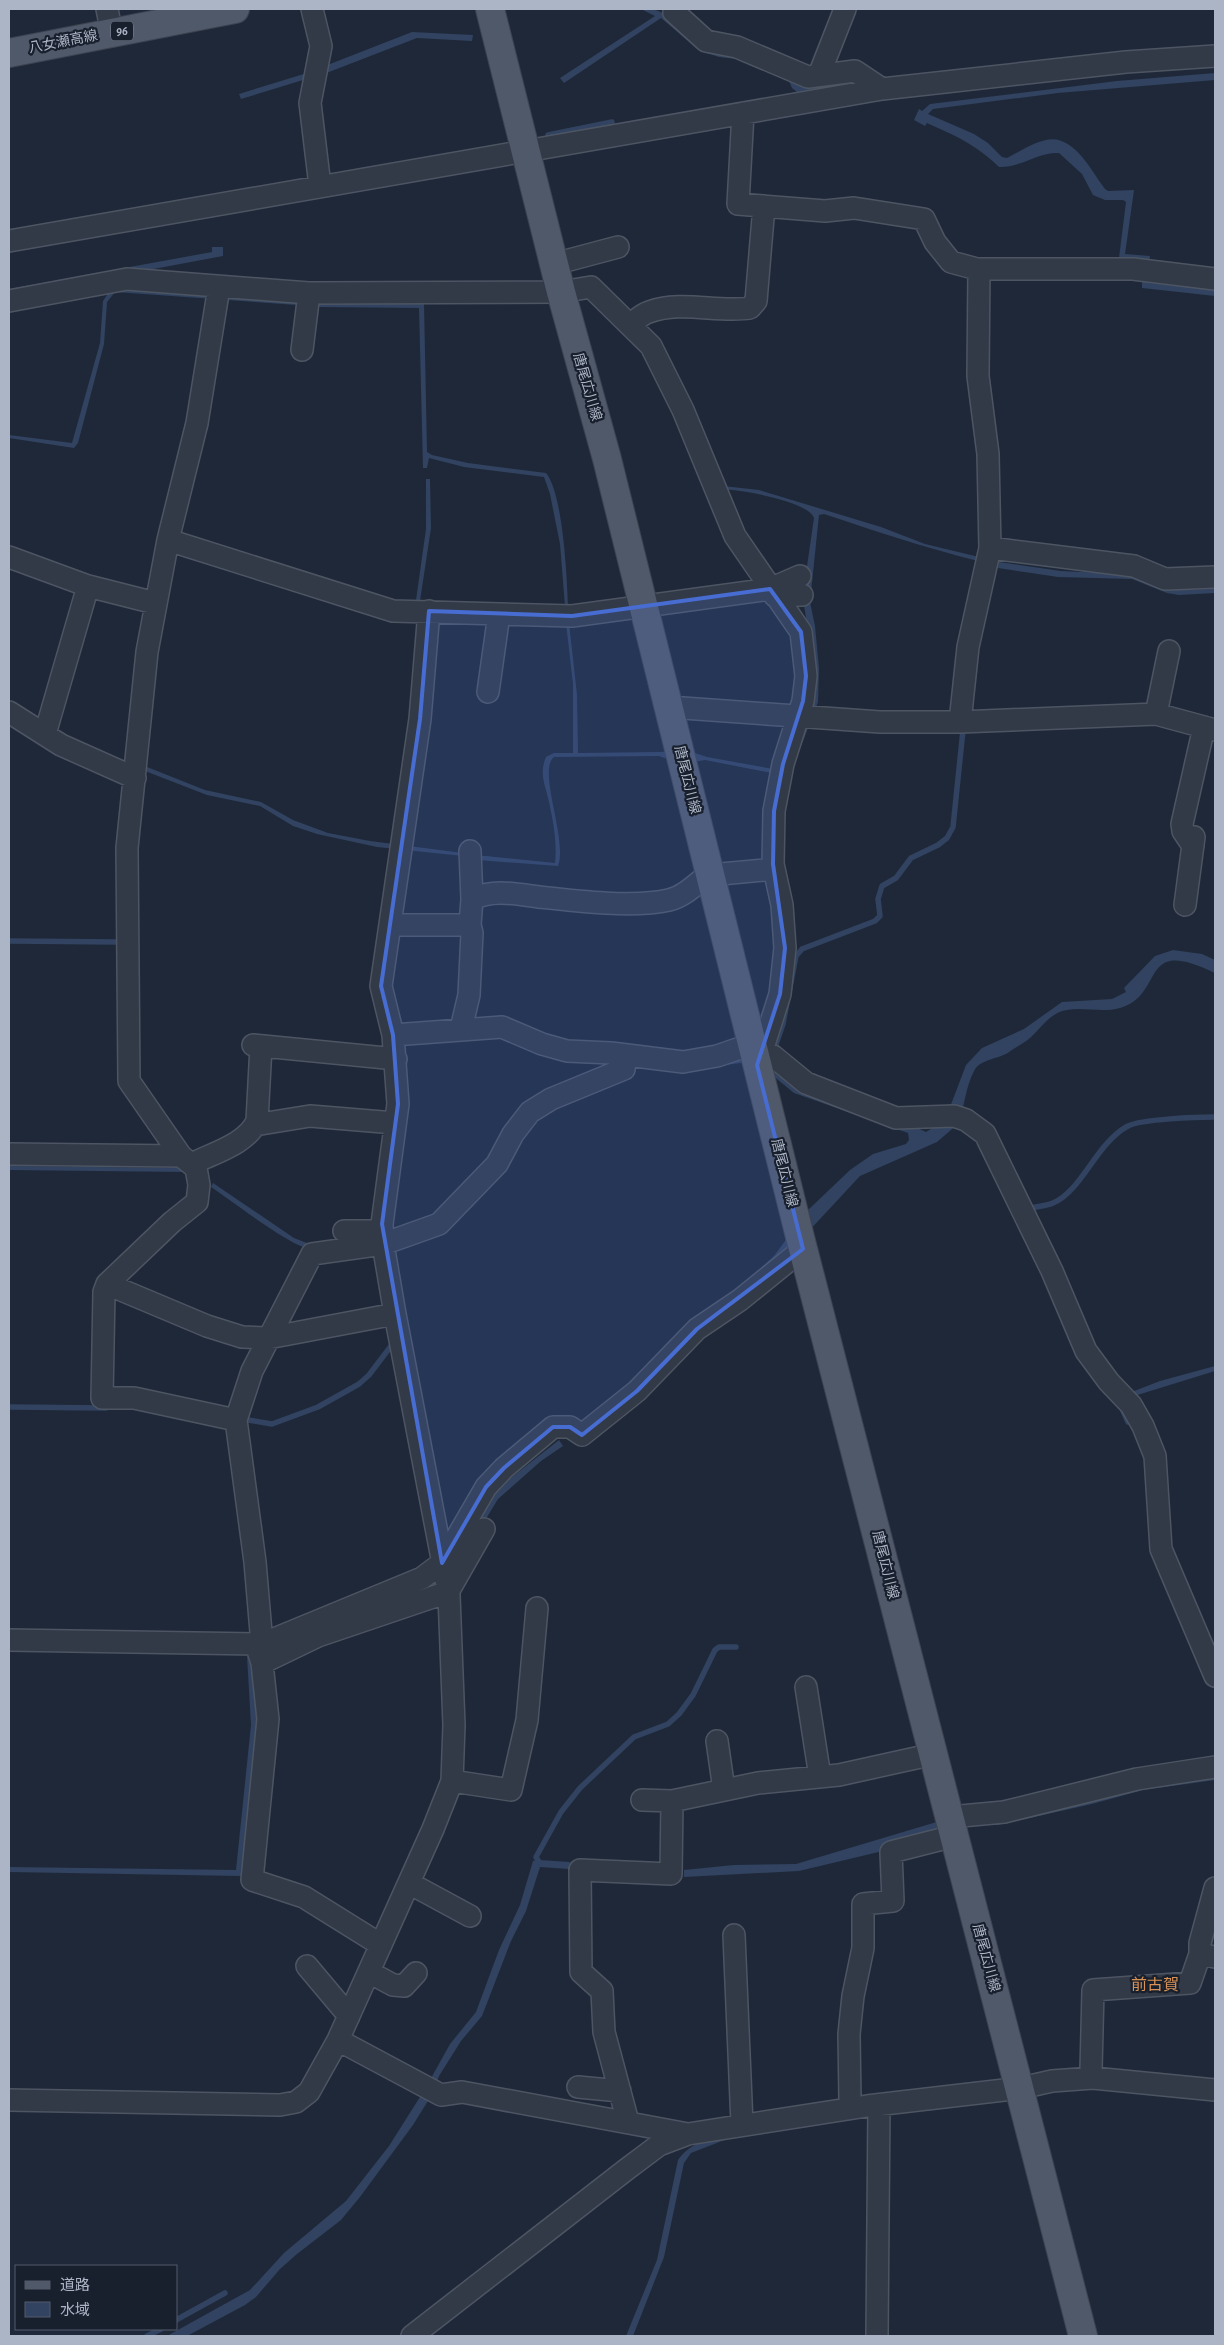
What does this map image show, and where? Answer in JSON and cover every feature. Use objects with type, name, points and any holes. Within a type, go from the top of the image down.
[{"type":"main road","name":"八女瀬高線","points":[[9,52],[234,9]]},
{"type":"main road","name":"唐尾広川線","points":[[490,9],[524,150],[607,459],[756,1053],[800,1238],[1021,2088],[1083,2336]]},
{"type":"street","points":[[312,9],[321,46],[310,103],[320,186]]},
{"type":"street","points":[[675,9],[674,12],[706,42],[737,47],[808,77],[855,71],[882,89]]},
{"type":"street","points":[[819,75],[845,9]]},
{"type":"street","points":[[9,240],[882,89],[1126,62],[1215,56]]},
{"type":"street","points":[[743,113],[738,204],[825,211],[854,208],[924,218],[935,242],[951,262],[979,269],[1133,269],[1215,279]]},
{"type":"street","points":[[630,325],[647,312],[664,308],[694,306],[738,310],[750,308],[756,301],[764,206]]},
{"type":"street","points":[[554,264],[618,247]]},
{"type":"street","points":[[960,722],[968,647],[990,548],[988,454],[978,376],[979,269]]},
{"type":"street","points":[[9,301],[127,278],[309,293],[561,292],[591,287],[651,346],[683,410],[735,536],[801,632],[808,710],[783,764],[774,811],[774,869],[782,905],[785,948],[780,994],[756,1053]]},
{"type":"street","points":[[219,287],[197,423],[168,540],[146,652],[136,778],[127,848],[129,1081],[187,1160],[196,1168],[199,1185],[197,1202],[172,1222],[108,1284],[104,1292],[102,1398],[134,1398],[236,1420]]},
{"type":"street","points":[[302,350],[309,293]]},
{"type":"street","points":[[168,540],[393,611],[572,616],[773,592],[801,586]]},
{"type":"street","points":[[990,548],[1134,566],[1165,579],[1215,577]]},
{"type":"street","points":[[9,557],[88,586],[155,602]]},
{"type":"street","points":[[45,734],[88,586]]},
{"type":"street","points":[[9,2100],[280,2105],[296,2102],[309,2092],[338,2040],[409,1883],[452,1781],[454,1725],[448,1592],[382,1238],[398,1104],[393,1035],[382,986],[420,719],[430,611]]},
{"type":"street","points":[[488,692],[499,614]]},
{"type":"street","points":[[1156,714],[1169,651]]},
{"type":"street","points":[[669,707],[808,710],[862,721],[960,722],[1156,714],[1210,728],[1182,824],[1183,831],[1194,842],[1185,905]]},
{"type":"street","points":[[9,712],[61,745],[136,778]]},
{"type":"street","points":[[461,1029],[468,995],[472,933],[470,925],[472,899],[470,851]]},
{"type":"street","points":[[472,899],[483,894],[504,892],[604,901],[669,900],[686,893],[710,874],[774,869]]},
{"type":"street","points":[[390,925],[470,925]]},
{"type":"street","points":[[393,1035],[502,1027],[542,1044],[567,1051],[626,1055],[683,1062],[718,1056],[756,1053],[773,1056],[806,1083],[896,1118],[952,1118],[985,1134],[1052,1271],[1086,1351],[1109,1382],[1131,1405],[1144,1426],[1155,1456],[1161,1549],[1215,1676]]},
{"type":"street","points":[[9,1154],[187,1160],[244,1138],[252,1131],[255,1125],[257,1045],[396,1059]]},
{"type":"street","points":[[381,1945],[304,1897],[252,1880],[268,1719],[260,1650],[255,1562],[236,1420],[252,1371],[268,1338],[280,1320],[312,1254],[439,1224],[496,1164],[513,1134],[530,1112],[551,1099],[624,1069],[626,1055]]},
{"type":"street","points":[[255,1125],[310,1116],[395,1123]]},
{"type":"street","points":[[344,1231],[382,1238]]},
{"type":"street","points":[[260,1650],[422,1578],[442,1563],[486,1487],[504,1468],[553,1427],[570,1427],[582,1435],[637,1391],[697,1329],[740,1300],[800,1238]]},
{"type":"street","points":[[108,1284],[207,1326],[242,1337],[268,1338],[395,1314]]},
{"type":"street","points":[[9,1640],[260,1650],[318,1636],[448,1592],[484,1529]]},
{"type":"street","points":[[452,1781],[511,1790],[527,1720],[538,1608]]},
{"type":"street","points":[[806,1687],[820,1777]]},
{"type":"street","points":[[717,1741],[724,1790]]},
{"type":"street","points":[[642,1800],[672,1801],[758,1783],[839,1775],[934,1754]]},
{"type":"street","points":[[850,2100],[849,2034],[853,1996],[863,1948],[863,1904],[893,1901],[891,1852],[952,1826],[1004,1812],[1137,1779],[1215,1767]]},
{"type":"street","points":[[628,2122],[604,2032],[602,1991],[581,1972],[580,1870],[671,1874],[672,1801]]},
{"type":"street","points":[[409,1883],[470,1916]]},
{"type":"street","points":[[1091,2070],[1092,1990],[1190,1983],[1208,1956],[1200,1942],[1215,1888]]},
{"type":"street","points":[[734,1935],[742,2124]]},
{"type":"street","points":[[307,1966],[349,2016]]},
{"type":"street","points":[[368,1972],[393,1985],[404,1986],[416,1973]]},
{"type":"street","points":[[338,2040],[441,2095],[462,2092],[688,2134]]},
{"type":"street","points":[[412,2336],[659,2145],[688,2134],[742,2124],[879,2105],[1021,2088],[1052,2081],[1093,2078],[1215,2090]]},
{"type":"street","points":[[578,2087],[620,2091]]},
{"type":"street","points":[[877,2336],[879,2105]]},
{"type":"highlighted area","points":[[770,589],[801,632],[806,676],[803,701],[783,764],[774,811],[773,864],[785,948],[780,994],[757,1065],[803,1249],[697,1329],[637,1391],[582,1435],[570,1427],[553,1427],[504,1468],[486,1487],[442,1563],[382,1224],[398,1104],[393,1035],[381,986],[420,719],[429,611],[572,616]]},
{"type":"water","points":[[641,9],[653,9],[668,15],[704,46],[842,75],[839,85],[797,92],[792,88],[788,79],[746,60],[719,57],[700,51],[661,18],[564,83],[560,78],[655,16]]},
{"type":"water","points":[[412,32],[473,35],[472,41],[417,38],[329,72],[241,99],[239,94],[307,73]]},
{"type":"water","points":[[1215,73],[1215,80],[1058,93],[933,109],[928,114],[974,134],[988,143],[1002,157],[1007,158],[1031,145],[1046,140],[1056,140],[1073,148],[1088,164],[1105,189],[1108,191],[1134,190],[1125,254],[1150,256],[1149,263],[1119,258],[1126,202],[1123,200],[1105,200],[1093,195],[1082,174],[1059,153],[1051,153],[1007,167],[999,167],[982,152],[965,141],[927,123],[925,126],[914,120],[919,109],[922,111],[930,104],[1117,81]]},
{"type":"water","points":[[212,247],[223,247],[223,256],[9,296],[9,289],[212,252]]},
{"type":"water","points":[[1142,280],[1149,283],[1215,290],[1215,296],[1142,288]]},
{"type":"water","points":[[111,289],[297,300],[297,305],[115,292],[107,302],[104,344],[78,443],[74,448],[9,438],[9,435],[72,443],[100,343],[103,301]]},
{"type":"water","points":[[317,303],[424,304],[427,452],[432,455],[468,463],[546,473],[552,483],[560,516],[568,606],[565,606],[560,544],[550,494],[544,477],[464,467],[429,458],[427,468],[423,468],[419,308],[318,307]]},
{"type":"water","points":[[426,479],[430,479],[431,528],[420,601],[416,600],[426,529]]},
{"type":"water","points":[[723,486],[759,490],[881,527],[925,544],[979,557],[978,561],[824,514],[819,515],[810,602],[815,626],[819,668],[818,702],[792,770],[807,624],[803,599],[804,587],[814,518],[800,506],[758,494],[723,489]]},
{"type":"water","points":[[999,562],[1061,571],[1126,574],[1170,590],[1215,589],[1215,593],[1179,595],[1167,593],[1132,579],[1058,577],[998,568]]},
{"type":"water","points":[[566,623],[569,623],[577,695],[578,753],[661,752],[683,749],[707,757],[773,769],[772,773],[705,760],[670,760],[659,756],[554,757],[550,764],[549,776],[559,840],[560,854],[558,866],[478,860],[477,856],[486,856],[555,863],[554,828],[543,770],[546,757],[554,753],[573,753],[573,684]]},
{"type":"water","points":[[147,767],[205,790],[261,802],[293,820],[328,833],[370,841],[463,853],[463,856],[377,847],[317,834],[293,826],[260,806],[207,795],[145,771]]},
{"type":"water","points":[[1173,950],[1202,954],[1215,960],[1215,973],[1190,963],[1174,960],[1163,964],[1156,971],[1144,991],[1134,1001],[1114,1009],[1073,1009],[1061,1011],[1051,1017],[1031,1037],[1005,1055],[985,1061],[977,1067],[971,1077],[959,1123],[937,1142],[860,1176],[793,1248],[748,1286],[691,1328],[641,1380],[585,1425],[582,1420],[635,1378],[686,1325],[742,1285],[774,1256],[807,1211],[850,1170],[873,1154],[906,1144],[909,1140],[908,1133],[794,1093],[760,1065],[747,1062],[698,1069],[615,1065],[535,1103],[510,1130],[494,1159],[440,1217],[427,1225],[412,1230],[345,1247],[307,1248],[298,1245],[273,1230],[211,1187],[213,1183],[294,1238],[310,1244],[328,1245],[343,1243],[395,1231],[426,1220],[436,1214],[490,1156],[512,1121],[526,1105],[545,1093],[612,1061],[693,1065],[741,1054],[750,1054],[771,1060],[788,1079],[806,1089],[926,1132],[942,1122],[947,1115],[966,1065],[982,1048],[1024,1029],[1062,1002],[1112,999],[1126,992],[1124,988],[1155,956]]},
{"type":"water","points":[[9,1166],[185,1168],[185,1172],[9,1170]]},
{"type":"water","points":[[1215,1366],[1215,1371],[1131,1397],[1129,1393],[1160,1381]]},
{"type":"water","points":[[559,1440],[563,1446],[541,1461],[498,1499],[455,1570],[477,1517],[497,1489]]},
{"type":"water","points":[[247,1656],[252,1656],[257,1723],[241,1876],[9,1872],[9,1867],[236,1870],[251,1725]]},
{"type":"water","points":[[1215,1774],[1215,1780],[1143,1790],[1092,1804],[998,1825],[965,1825],[887,1850],[799,1871],[684,1877],[684,1870],[734,1865],[796,1864],[940,1821]]},
{"type":"water","points":[[533,1861],[570,1862],[569,1869],[540,1867],[526,1911],[511,1941],[482,2016],[461,2041],[439,2076],[431,2096],[413,2125],[360,2197],[341,2220],[280,2269],[256,2297],[245,2305],[187,2336],[167,2336],[250,2290],[284,2253],[346,2201],[389,2146],[425,2089],[450,2044],[476,2012],[499,1950],[520,1905]]},
{"type":"water","points":[[737,2132],[738,2137],[727,2139],[691,2153],[684,2163],[664,2257],[633,2336],[626,2336],[657,2260],[678,2160],[697,2144]]},
{"type":"waterway","points":[[548,135],[612,122]]},
{"type":"waterway","points":[[775,1047],[783,1024],[796,956],[802,949],[875,921],[880,916],[878,899],[882,886],[896,878],[911,858],[938,845],[947,838],[953,827],[963,730]]},
{"type":"waterway","points":[[9,941],[117,942]]},
{"type":"waterway","points":[[1031,1208],[1051,1204],[1063,1197],[1081,1178],[1107,1144],[1128,1126],[1157,1120],[1215,1117]]},
{"type":"waterway","points":[[248,1420],[272,1424],[318,1407],[359,1384],[369,1375],[391,1346]]},
{"type":"waterway","points":[[9,1407],[106,1408]]},
{"type":"waterway","points":[[1123,1411],[1128,1422]]},
{"type":"waterway","points":[[539,1862],[536,1857],[561,1812],[580,1788],[634,1737],[668,1724],[679,1714],[693,1695],[715,1650],[719,1647],[736,1647]]},
{"type":"waterway","points":[[178,2319],[225,2293]]},
{"type":"waterway","points":[[147,2336],[159,2330]]},
{"type":"district","name":"前古賀","points":[[1155,1985]]}]
